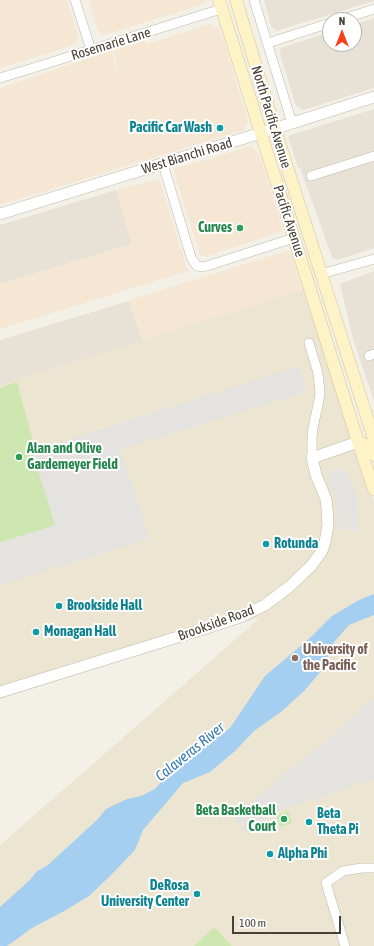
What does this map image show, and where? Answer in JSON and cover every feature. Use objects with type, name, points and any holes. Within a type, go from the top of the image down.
[{"type":"main road","name":"North Pacific Avenue","points":[[236,0],[275,129],[374,439]]},
{"type":"main road","points":[[220,5],[234,16],[247,38]]},
{"type":"main road","name":"Pacific Avenue","points":[[220,5],[358,442]]},
{"type":"main road","points":[[294,238],[309,268],[321,274]]},
{"type":"main road","points":[[358,442],[368,447],[374,455]]},
{"type":"main road","points":[[358,442],[374,488]]},
{"type":"street","points":[[76,0],[91,50]]},
{"type":"street","points":[[254,0],[292,123]]},
{"type":"street","name":"Rosemarie Lane","points":[[0,78],[91,50],[220,5]]},
{"type":"street","points":[[362,13],[374,9]]},
{"type":"street","points":[[268,43],[322,26]]},
{"type":"street","name":"West Bianchi Road","points":[[0,214],[374,98]]},
{"type":"street","points":[[311,176],[374,156]]},
{"type":"street","points":[[163,164],[191,257],[197,266],[203,267],[294,238]]},
{"type":"street","points":[[321,274],[374,259]]},
{"type":"street","name":"Brookside Road","points":[[0,692],[240,617],[265,605],[290,586],[311,566],[322,551],[328,525],[326,499],[316,475],[312,458],[312,437],[320,400],[320,392],[318,373],[309,343]]},
{"type":"street","points":[[312,458],[358,442]]},
{"type":"street","points":[[344,946],[326,883],[344,871],[374,868]]},
{"type":"shaded area","points":[[0,0],[67,0],[79,39],[74,45],[0,68]]},
{"type":"shaded area","points":[[89,0],[207,0],[204,4],[104,35],[98,31]]},
{"type":"shaded area","points":[[264,0],[374,0],[338,12],[322,12],[322,17],[276,31],[271,26]]},
{"type":"shaded area","points":[[374,18],[374,88],[303,110],[296,106],[280,54],[281,48],[322,35],[322,52],[362,52],[362,22]]},
{"type":"shaded area","points":[[210,24],[219,29],[226,49],[248,122],[244,130],[0,205],[0,88],[111,51],[122,85],[113,50],[145,40],[147,44]]},
{"type":"shaded area","points":[[374,109],[374,248],[337,260],[332,257],[300,168],[298,168],[288,136]]},
{"type":"shaded area","points":[[252,146],[259,154],[283,231],[207,256],[200,255],[173,169]]},
{"type":"shaded area","points":[[159,179],[188,271],[0,329],[0,284],[132,244],[116,190]]},
{"type":"shaded area","points":[[116,190],[132,244],[0,284],[0,225]]},
{"type":"shaded area","points":[[290,250],[310,317],[143,343],[129,300]]},
{"type":"shaded area","points":[[374,271],[374,401],[353,339],[340,284]]},
{"type":"shaded area","name":"University of the Pacific","points":[[303,290],[374,501],[374,946],[0,946],[0,845],[261,617],[0,699],[0,385]]},
{"type":"shaded area","points":[[129,301],[143,342],[0,387],[0,340]]},
{"type":"shaded area","points":[[299,366],[307,392],[121,449],[149,539],[0,585],[0,543],[55,525],[32,451]]},
{"type":"shaded area","points":[[337,469],[348,472],[357,495],[358,531],[337,529],[335,498],[327,480],[330,471]]},
{"type":"shaded area","points":[[374,699],[374,779],[270,814],[247,834],[234,819],[287,771],[311,754]]},
{"type":"green space","name":"Alan and Olive Gardemeyer Field","points":[[17,382],[56,526],[0,542],[0,388]]},
{"type":"green space","name":"Beta Basketball Court","points":[[288,811],[292,823],[280,827],[276,815]]},
{"type":"green space","points":[[214,927],[232,946],[194,946]]},
{"type":"water","points":[[374,594],[374,615],[349,625],[334,642],[322,670],[304,691],[282,711],[254,731],[235,751],[210,772],[183,783],[143,830],[135,850],[89,896],[32,928],[7,946],[0,946],[0,907],[30,880],[36,872],[48,865],[98,819],[106,809],[127,799],[141,796],[155,789],[171,770],[230,728],[265,676],[310,638],[332,616],[359,600]]},
{"type":"place","name":"Pacific Car Wash","points":[[220,128]]},
{"type":"place","name":"Curves","points":[[240,228]]},
{"type":"place","name":"Alan and Olive Gardemeyer Field","points":[[19,457]]},
{"type":"place","name":"Rotunda","points":[[266,544]]},
{"type":"place","name":"Brookside Hall","points":[[59,606]]},
{"type":"place","name":"Monagan Hall","points":[[36,632]]},
{"type":"place","name":"University of the Pacific","points":[[295,658]]},
{"type":"place","name":"Beta Basketball Court","points":[[284,819]]},
{"type":"place","name":"Beta Theta Pi","points":[[309,822]]},
{"type":"place","name":"Alpha Phi","points":[[270,854]]},
{"type":"place","name":"DeRosa University Center","points":[[197,894]]},
{"type":"water label","name":"Calaveras River","points":[[190,752]]}]
